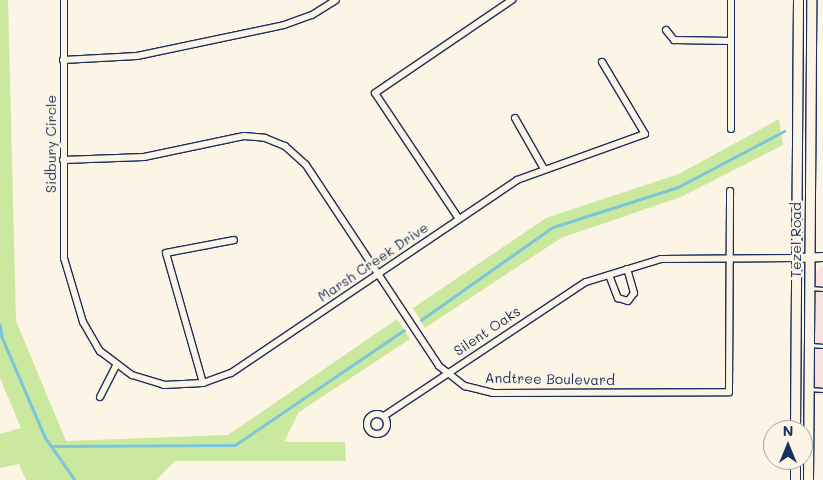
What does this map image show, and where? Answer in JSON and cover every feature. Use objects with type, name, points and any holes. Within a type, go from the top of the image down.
[{"type":"main road","name":"Tezel Road","points":[[795,420],[798,0]]},
{"type":"main road","name":"Tezel Road","points":[[808,480],[810,0]]},
{"type":"street","name":"Sidbury Circle","points":[[64,0],[63,244],[72,287]]},
{"type":"street","points":[[63,60],[137,56],[284,25],[312,14],[336,0]]},
{"type":"street","points":[[459,219],[375,93],[512,0]]},
{"type":"street","points":[[730,129],[731,0]]},
{"type":"street","points":[[666,30],[674,40],[730,41]]},
{"type":"street","name":"Marsh Creek Drive","points":[[72,287],[87,332],[116,366],[153,383],[175,386],[203,383],[236,370],[517,180],[645,134],[602,62]]},
{"type":"street","points":[[515,118],[544,169]]},
{"type":"street","name":"Andtree Boulevard","points":[[63,160],[144,158],[244,136],[265,138],[285,146],[306,166],[447,374],[465,386],[493,393],[729,392],[728,257]]},
{"type":"street","points":[[728,257],[730,191]]},
{"type":"street","points":[[203,383],[166,253],[234,240]]},
{"type":"street","name":"Silent Oaks","points":[[384,416],[571,290],[609,275],[661,258],[823,257]]},
{"type":"street","points":[[609,275],[618,298],[628,301],[634,293],[627,269]]},
{"type":"street","points":[[100,397],[116,366]]},
{"type":"lane","points":[[809,288],[823,289]]},
{"type":"lane","points":[[809,345],[823,346]]},
{"type":"lane","points":[[809,389],[823,390]]},
{"type":"shaded area","points":[[820,267],[823,267],[823,395],[815,395],[815,274]]},
{"type":"green space","points":[[0,0],[8,0],[16,321],[66,441],[228,435],[397,319],[410,339],[299,412],[284,442],[345,442],[346,461],[175,461],[156,480],[26,480],[19,464],[0,468],[0,434],[21,428],[0,378]]},
{"type":"green space","points":[[779,119],[783,145],[681,197],[561,238],[425,328],[413,308],[546,218],[679,174]]},
{"type":"waterway","points":[[421,320],[553,227],[678,187],[784,131]]},
{"type":"waterway","points":[[0,324],[2,337],[45,437],[75,480]]},
{"type":"waterway","points":[[51,446],[235,445],[404,330]]}]
